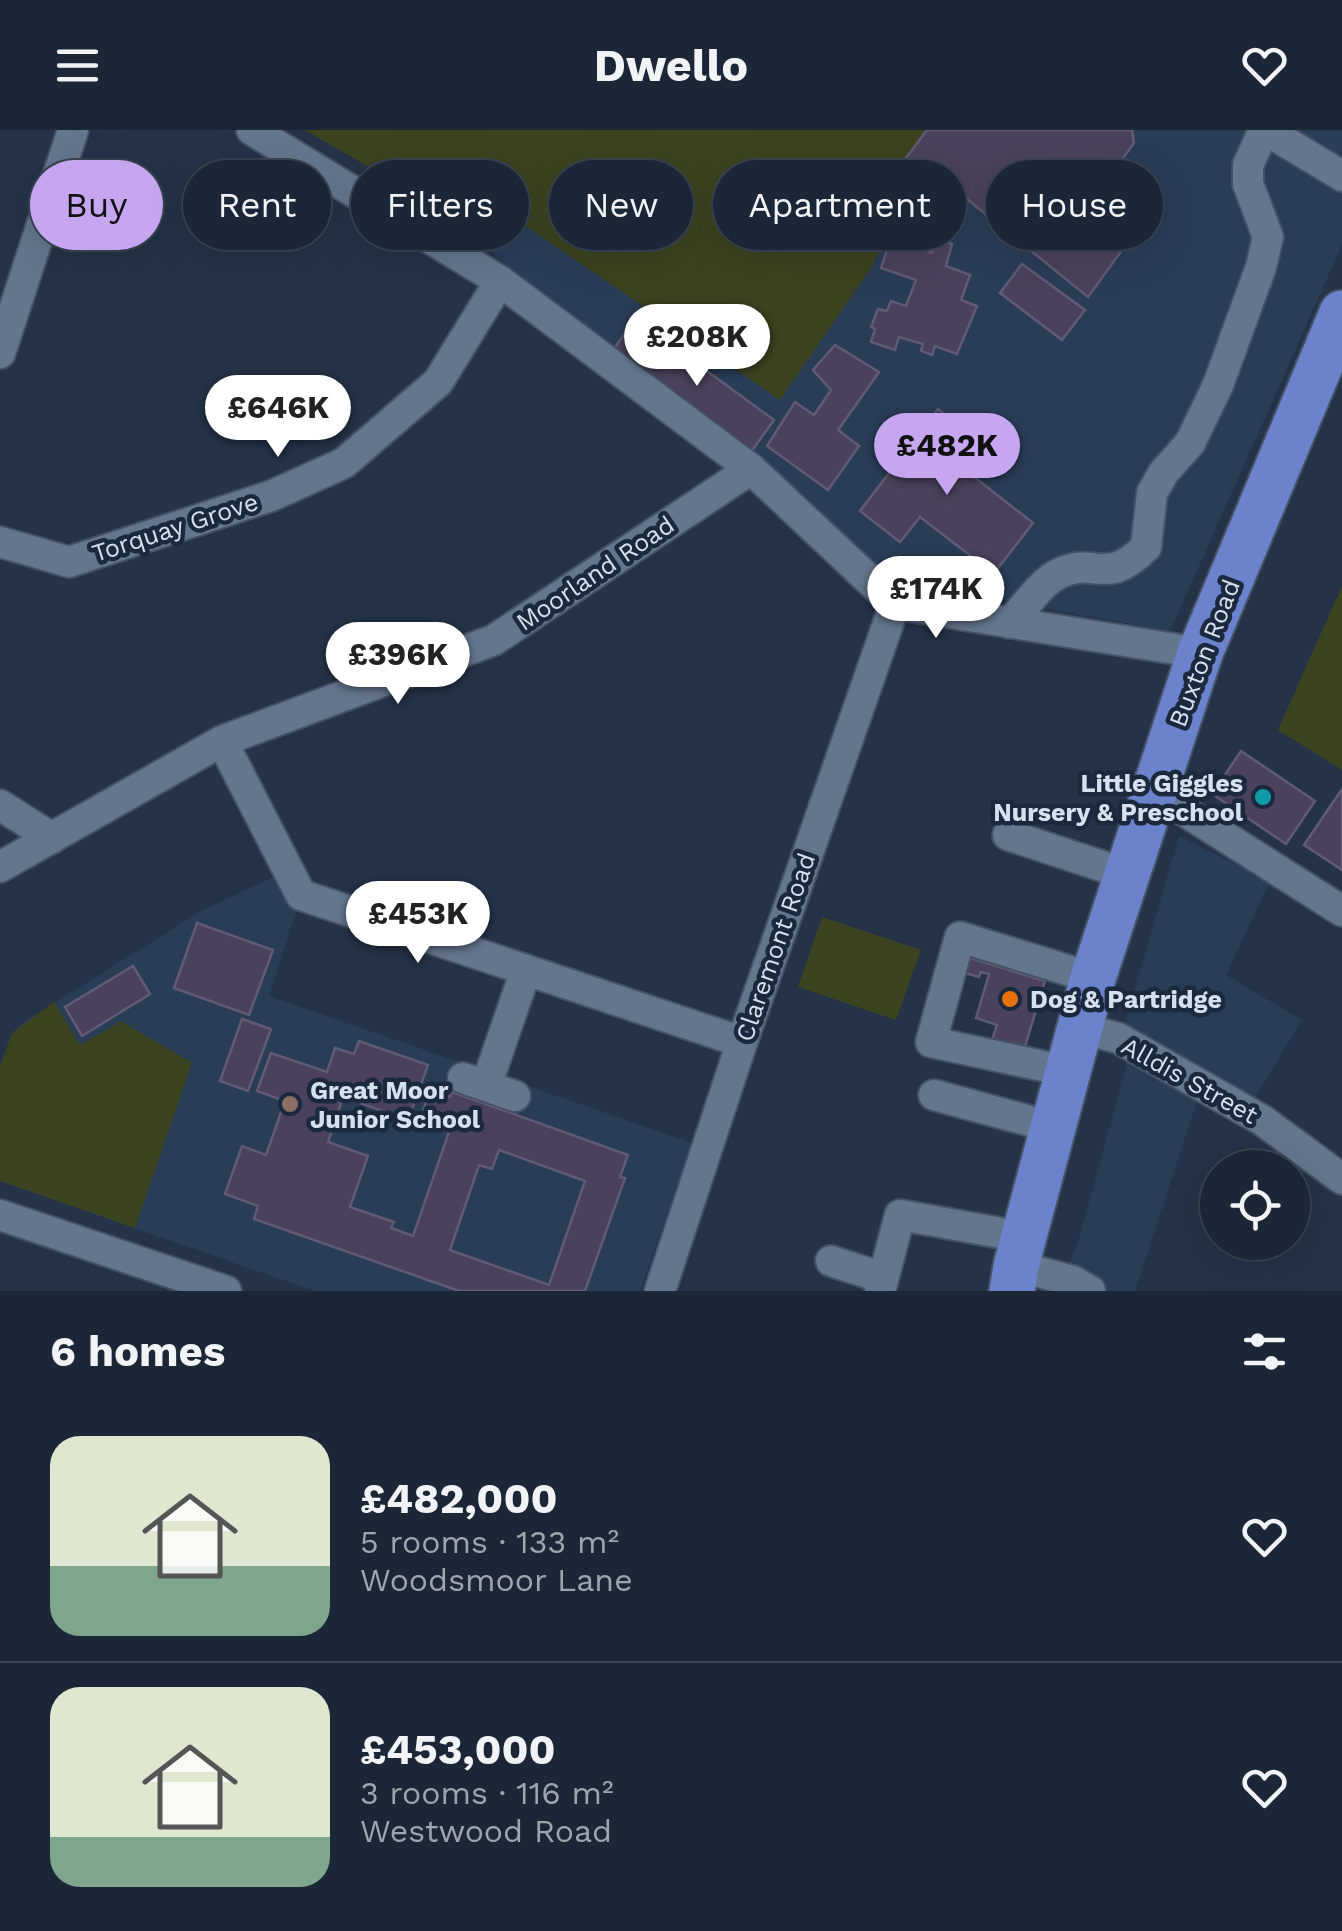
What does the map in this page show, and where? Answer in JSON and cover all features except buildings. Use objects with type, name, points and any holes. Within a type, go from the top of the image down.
[{"type":"highway","name":"Buxton Road","points":[[1017,1265],[1093,978],[1200,653],[1342,313]]},
{"type":"street","points":[[0,352],[73,130]]},
{"type":"street","points":[[252,130],[500,281],[750,469],[895,604],[1200,653]]},
{"type":"street","points":[[1010,623],[1058,574],[1075,569],[1117,570],[1146,547],[1152,492],[1190,443],[1218,385],[1260,267],[1268,237],[1248,184],[1248,165],[1265,130],[1342,176]]},
{"type":"street","name":"Torquay Grove","points":[[0,542],[69,562],[270,496],[344,463],[438,382],[500,281]]},
{"type":"street","name":"Moorland Road","points":[[0,867],[222,741],[494,640],[750,469]]},
{"type":"street","name":"Claremont Road","points":[[660,1291],[742,1042],[895,604]]},
{"type":"street","points":[[222,741],[301,895],[742,1042]]},
{"type":"street","points":[[1153,791],[1342,911]]},
{"type":"street","points":[[0,805],[52,838]]},
{"type":"street","points":[[1008,836],[1126,874]]},
{"type":"street","points":[[1066,1071],[931,1042],[960,937],[1093,978]]},
{"type":"street","points":[[516,1096],[474,1082],[526,970]]},
{"type":"street","name":"Alldis Street","points":[[1080,1028],[1118,1038],[1262,1120],[1342,1179]]},
{"type":"street","points":[[934,1096],[1052,1128]]},
{"type":"street","points":[[0,1215],[156,1280],[226,1291]]},
{"type":"street","points":[[831,1261],[882,1285],[900,1215],[1079,1288]]},
{"type":"shaded area","points":[[305,130],[1342,130],[1342,245],[1170,631],[899,582],[488,250],[529,250],[529,160],[357,160]]},
{"type":"shaded area","points":[[1179,836],[1270,881],[1226,975],[1302,1020],[1239,1124],[1198,1098],[1135,1291],[1058,1291],[1078,1242],[1126,1067],[1127,1016]]},
{"type":"shaded area","name":"Great Moor Junior School","points":[[276,876],[298,906],[269,996],[692,1143],[640,1291],[315,1291],[0,1181],[0,1066],[12,1033],[203,910]]},
{"type":"green space","points":[[305,130],[926,130],[903,160],[713,160],[713,250],[880,250],[780,400],[561,250],[693,250],[693,160],[549,160],[549,242],[529,228],[529,160],[357,160]]},
{"type":"green space","points":[[1342,586],[1342,770],[1278,730]]},
{"type":"green space","points":[[822,917],[921,950],[896,1020],[798,987]]},
{"type":"green space","points":[[54,1002],[80,1045],[121,1021],[192,1063],[135,1228],[0,1181],[0,1066],[12,1033]]},
{"type":"place","name":"Little Giggles Nursery & Preschool","points":[[1263,797]]},
{"type":"place","name":"Dog & Partridge","points":[[1010,999]]},
{"type":"place","name":"Great Moor Junior School","points":[[290,1104]]}]
